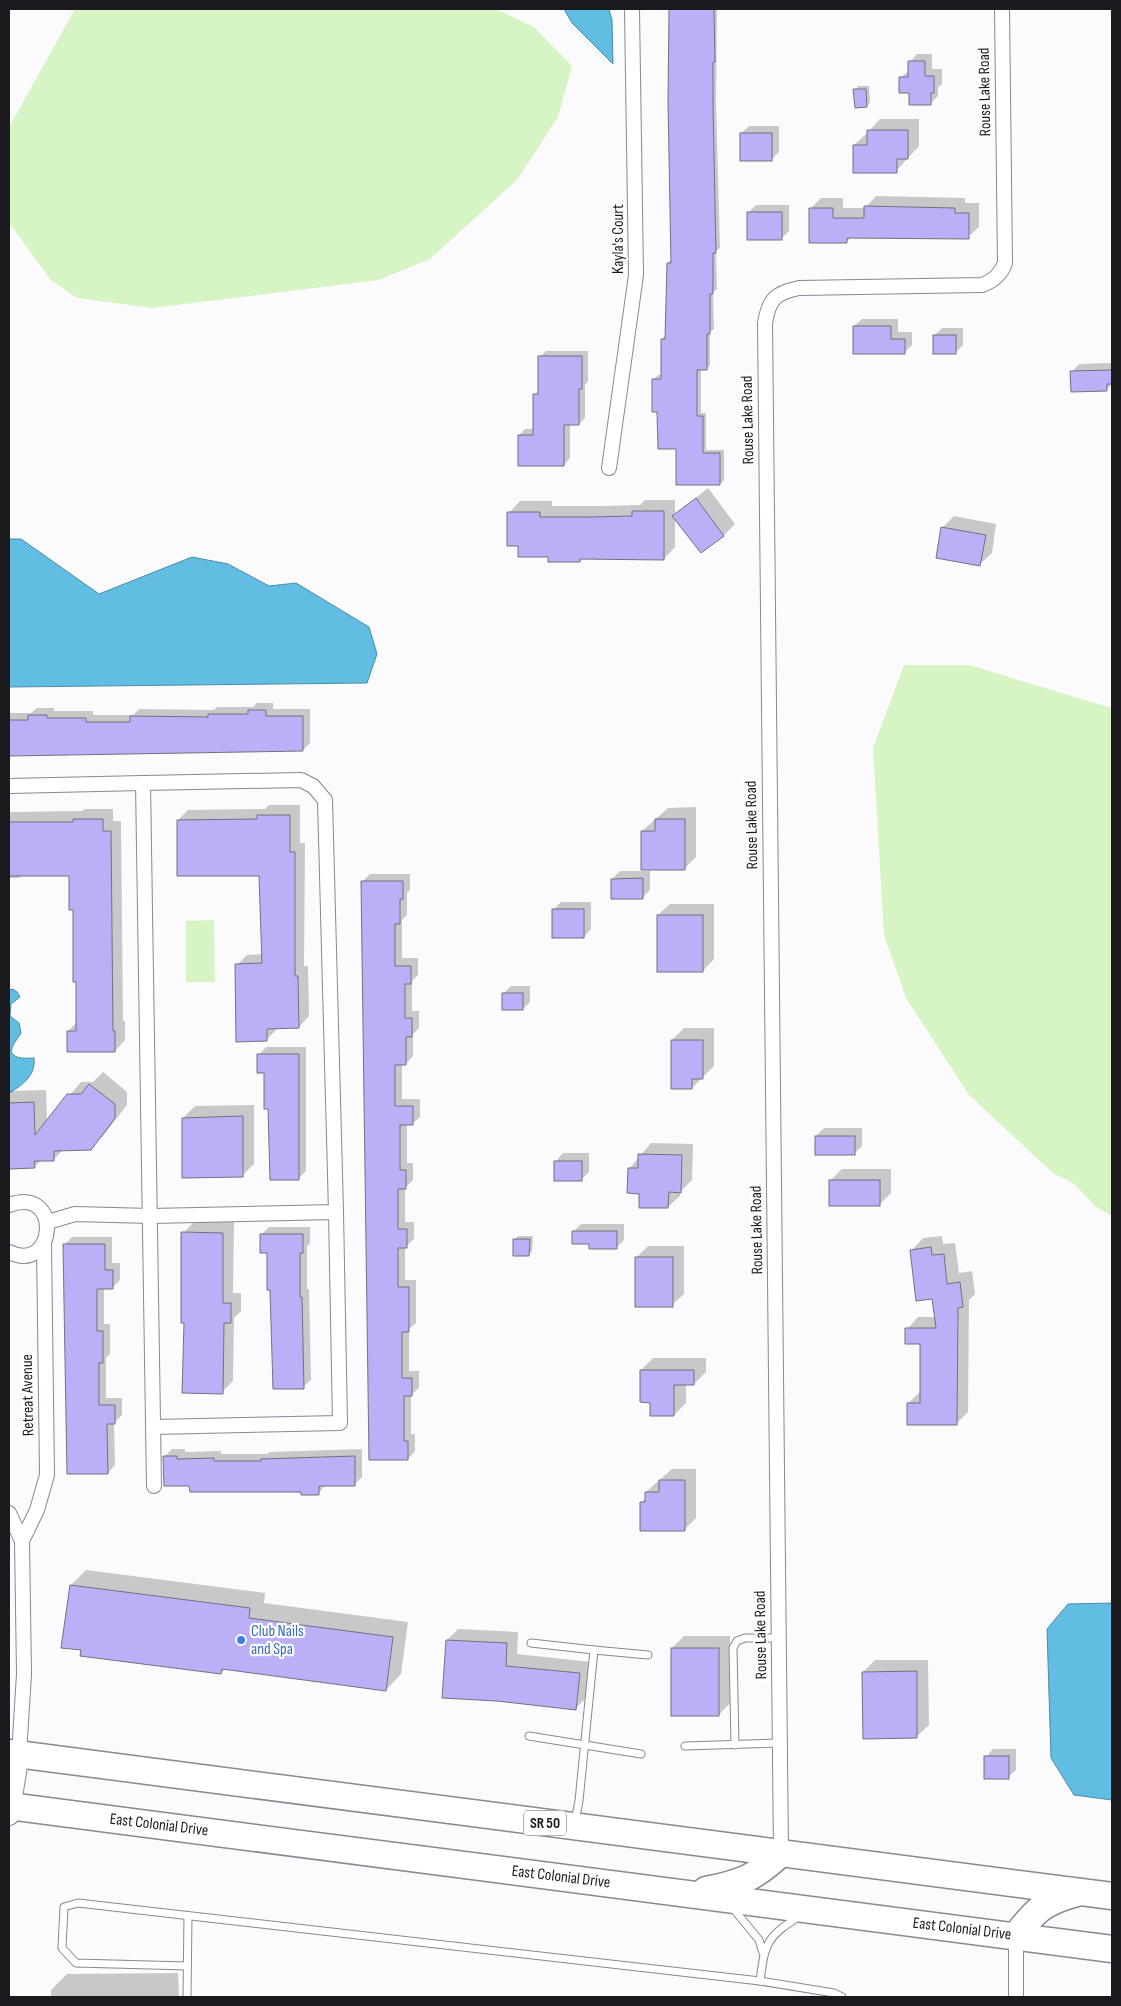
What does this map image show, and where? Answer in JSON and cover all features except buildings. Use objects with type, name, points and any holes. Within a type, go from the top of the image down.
[{"type":"highway","name":"SR 50","points":[[14,1754],[1112,1896]]},
{"type":"highway","name":"East Colonial Drive","points":[[9,1809],[1112,1949]]},
{"type":"highway","points":[[688,1894],[735,1885],[764,1870],[781,1853]]},
{"type":"highway","points":[[1016,1936],[1030,1916],[1053,1900],[1080,1892]]},
{"type":"street","name":"Kayla's Court","points":[[609,468],[636,275],[632,9]]},
{"type":"street","name":"Rouse Lake Road","points":[[781,1853],[765,323],[767,307],[783,291],[799,288],[982,285],[992,281],[1002,270],[1005,263],[1002,9]]},
{"type":"street","points":[[9,786],[301,780],[313,786],[326,800],[340,1423],[153,1427]]},
{"type":"street","points":[[143,783],[154,1486]]},
{"type":"street","points":[[9,1205],[20,1202],[30,1204],[38,1208],[48,1222],[75,1214],[151,1216],[336,1212]]},
{"type":"street","name":"Retreat Avenue","points":[[22,1542],[37,1510],[47,1475],[44,1243],[48,1222]]},
{"type":"street","points":[[9,1252],[26,1255],[36,1251],[44,1243]]},
{"type":"street","name":"Retreat Avenue","points":[[9,1513],[22,1542],[24,1674],[14,1754]]},
{"type":"street","points":[[9,1809],[14,1754]]},
{"type":"street","points":[[1016,1936],[1016,1997]]},
{"type":"lane","points":[[735,1745],[733,1648],[737,1641],[745,1638],[778,1638]]},
{"type":"lane","points":[[531,1643],[648,1655]]},
{"type":"lane","points":[[574,1826],[579,1801],[594,1650]]},
{"type":"lane","points":[[529,1736],[640,1754]]},
{"type":"lane","points":[[685,1746],[780,1744]]},
{"type":"lane","points":[[725,1899],[759,1940],[763,1954]]},
{"type":"lane","points":[[187,1966],[76,1963],[62,1948],[64,1907],[78,1903],[760,1981],[834,1993],[842,1997]]},
{"type":"lane","points":[[760,1981],[763,1954],[769,1940],[779,1929],[810,1910]]},
{"type":"lane","points":[[187,1997],[188,1916]]},
{"type":"green space","points":[[75,9],[496,9],[534,27],[572,66],[558,117],[517,180],[430,259],[379,280],[152,308],[77,298],[51,280],[9,223],[9,127]]},
{"type":"green space","points":[[904,665],[969,665],[1112,708],[1112,1216],[1096,1207],[1073,1183],[1053,1173],[969,1095],[906,998],[884,935],[873,748]]},
{"type":"green space","points":[[214,920],[215,982],[186,982],[186,921]]},
{"type":"water","points":[[564,9],[609,9],[612,20],[613,64],[572,23]]},
{"type":"water","points":[[9,539],[21,539],[99,594],[192,557],[228,564],[269,586],[296,583],[369,627],[377,654],[367,683],[9,687]]},
{"type":"water","points":[[13,989],[20,997],[11,1004],[10,1016],[19,1023],[21,1033],[11,1052],[18,1057],[34,1058],[34,1064],[28,1079],[9,1093],[9,990]]},
{"type":"water","points":[[1112,1603],[1112,1800],[1074,1795],[1051,1758],[1047,1629],[1068,1604]]},
{"type":"place","name":"Club Nails and Spa","points":[[241,1640]]}]
